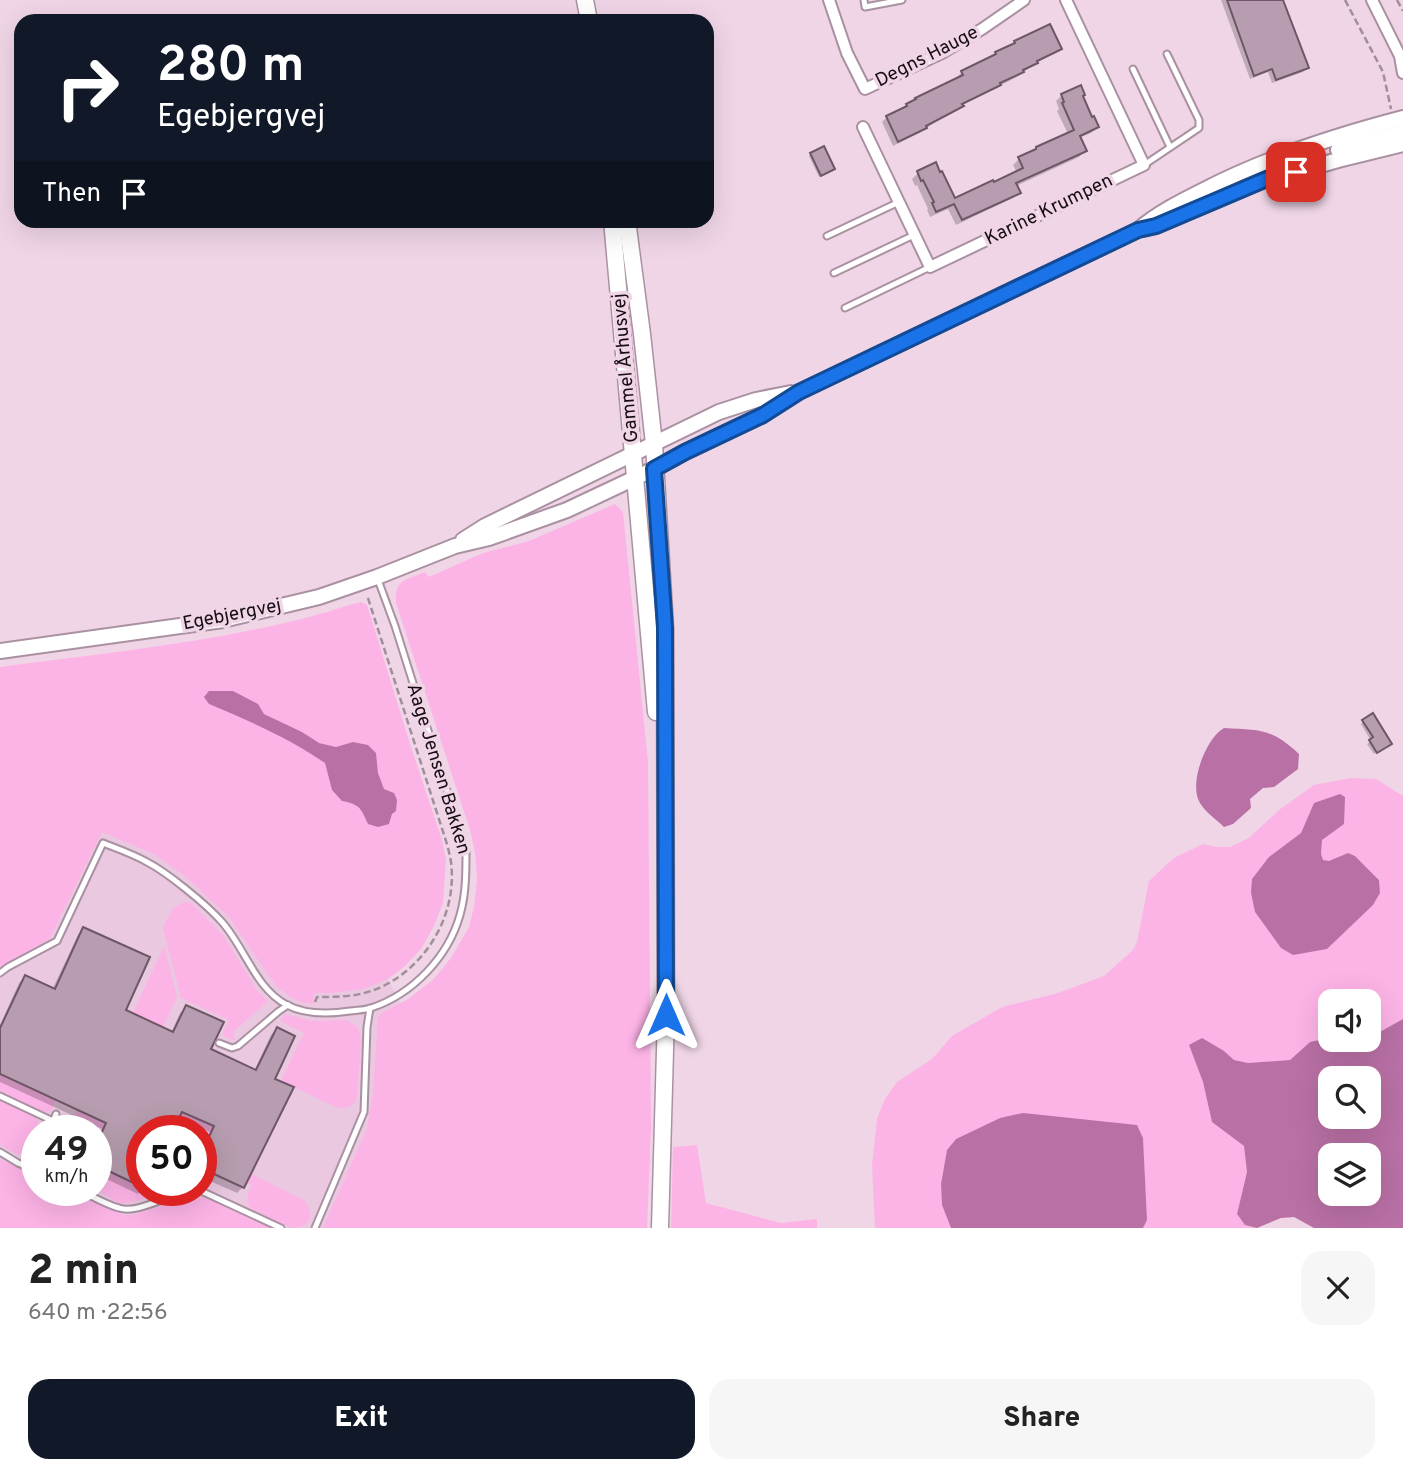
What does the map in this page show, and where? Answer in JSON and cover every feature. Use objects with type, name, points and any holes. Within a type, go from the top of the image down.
[{"type":"main road","name":"Gammel Århusvej","points":[[613,228],[665,809]]},
{"type":"main road","name":"Gammel Århusvej","points":[[628,228],[653,444],[665,628],[666,1015],[660,1228]]},
{"type":"street","name":"Degns Hauge","points":[[830,0],[847,53],[864,89],[942,53],[1024,0]]},
{"type":"street","points":[[1066,0],[1144,165]]},
{"type":"street","points":[[1372,0],[1400,56],[1403,73]]},
{"type":"street","name":"Egebjergvej","points":[[1138,230],[1182,201],[1255,166],[1398,119]]},
{"type":"street","points":[[863,127],[930,267]]},
{"type":"street","points":[[1269,178],[1284,168],[1403,132]]},
{"type":"street","name":"Egebjergvej","points":[[0,651],[223,620],[319,597],[455,546],[489,538],[567,510],[763,415],[799,392],[1138,230],[1156,226],[1269,178],[1403,144]]},
{"type":"street","name":"Karine Krumpen","points":[[930,267],[1144,165]]},
{"type":"street","name":"Egebjergvej","points":[[455,546],[485,526],[719,412],[756,400],[799,392]]},
{"type":"lane","points":[[864,0],[865,7],[902,0]]},
{"type":"lane","points":[[1144,165],[1199,128],[1199,120],[1167,54]]},
{"type":"lane","points":[[1133,69],[1170,147]]},
{"type":"lane","points":[[827,236],[899,202]]},
{"type":"lane","points":[[834,273],[914,235]]},
{"type":"lane","points":[[845,308],[930,267]]},
{"type":"lane","name":"Aage Jensen Bakken","points":[[0,973],[57,941],[103,843],[149,862],[188,891],[222,922],[266,989],[288,1005],[311,1012],[335,1013],[370,1008],[397,995],[419,980],[435,963],[450,940],[460,914],[466,884],[466,851],[377,577]]},
{"type":"lane","points":[[219,1043],[232,1048],[238,1046],[288,1005]]},
{"type":"lane","points":[[315,1228],[364,1112],[370,1008]]},
{"type":"lane","points":[[0,1096],[40,1115]]},
{"type":"lane","points":[[0,1152],[21,1164]]},
{"type":"lane","points":[[112,1205],[120,1209],[132,1209],[188,1190],[199,1191],[281,1228]]},
{"type":"path","points":[[1345,0],[1383,72],[1398,119]]},
{"type":"path","points":[[1397,0],[1403,11]]},
{"type":"path","points":[[311,1012],[317,996],[351,996],[371,991],[408,970],[433,941],[450,900],[449,851],[362,582]]},
{"type":"shaded area","points":[[615,504],[623,512],[648,763],[651,1127],[647,1228],[323,1228],[367,1129],[373,1094],[378,1017],[433,980],[451,958],[469,927],[474,907],[477,879],[470,830],[396,603],[397,589],[403,581],[412,577],[425,572],[429,577],[483,553],[529,541]]},
{"type":"shaded area","points":[[361,602],[367,605],[446,860],[443,903],[434,926],[421,949],[404,967],[388,979],[363,989],[314,993],[313,1004],[301,1002],[275,985],[229,917],[186,877],[154,854],[102,832],[49,940],[0,967],[0,667],[220,636],[302,619]],"holes":[[[209,704],[264,714],[302,732],[318,743],[336,747],[353,742],[368,745],[376,753],[378,773],[384,789],[394,793],[389,824],[369,824],[354,804],[332,790],[325,763],[312,754],[269,730]]]},
{"type":"shaded area","points":[[209,691],[233,691],[258,704],[264,714],[319,743],[336,747],[353,742],[368,745],[376,753],[378,773],[384,789],[394,793],[397,800],[396,811],[389,824],[378,827],[368,824],[359,808],[342,801],[332,790],[325,763],[283,738],[209,704],[204,697]]},
{"type":"shaded area","points":[[1224,728],[1265,732],[1281,739],[1299,754],[1298,769],[1274,787],[1263,788],[1250,799],[1251,808],[1233,824],[1224,827],[1200,803],[1196,785],[1205,751],[1217,733]]},
{"type":"shaded area","points":[[1351,778],[1376,779],[1403,796],[1403,1019],[1381,1031],[1381,989],[1318,989],[1318,1040],[1310,1042],[1290,1060],[1248,1063],[1234,1060],[1224,1051],[1189,1045],[1203,1082],[1212,1122],[1244,1146],[1247,1172],[1237,1214],[1245,1225],[1257,1228],[1143,1228],[1147,1220],[1143,1138],[1137,1126],[1000,1118],[956,1139],[947,1150],[941,1184],[942,1205],[951,1228],[875,1228],[872,1165],[877,1119],[885,1099],[897,1082],[932,1059],[952,1036],[1002,1007],[1058,993],[1104,976],[1133,950],[1137,942],[1149,881],[1174,858],[1203,844],[1230,847],[1249,838],[1279,810],[1314,785]],"holes":[[[1314,803],[1322,840],[1323,860],[1329,862],[1348,853],[1355,856],[1379,879],[1380,893],[1373,905],[1327,949],[1281,948],[1255,912],[1251,893],[1269,857],[1301,833]]]},
{"type":"shaded area","points":[[0,790],[123,806],[313,993],[363,989],[388,979],[416,1034],[373,1228],[129,1228],[69,1206],[112,1206],[112,1115],[21,1115],[21,1189],[0,1181]]},
{"type":"shaded area","points":[[1340,794],[1345,797],[1344,824],[1322,840],[1323,860],[1329,861],[1348,853],[1355,856],[1379,880],[1380,893],[1373,905],[1327,949],[1293,955],[1281,948],[1255,912],[1251,893],[1252,879],[1269,857],[1301,833],[1314,803]]},
{"type":"shaded area","points":[[184,902],[191,903],[223,935],[258,992],[268,1001],[233,1032],[235,1041],[223,1033],[229,1020],[181,998],[163,928],[173,908]]},
{"type":"shaded area","points":[[164,946],[177,997],[163,1027],[133,1013]]},
{"type":"shaded area","points":[[285,1014],[312,1021],[347,1020],[358,1028],[361,1040],[357,1097],[352,1105],[338,1108],[281,1081],[304,1033],[280,1021]]},
{"type":"shaded area","points":[[1403,1019],[1403,1228],[1314,1228],[1294,1217],[1281,1218],[1257,1228],[1245,1225],[1237,1214],[1247,1172],[1244,1146],[1212,1122],[1203,1082],[1189,1045],[1202,1038],[1234,1060],[1248,1063],[1290,1060],[1310,1042],[1318,1040],[1318,1052],[1381,1052],[1381,1031]]},
{"type":"shaded area","points":[[0,1074],[56,1100],[52,1109],[48,1112],[38,1110],[0,1091]]},
{"type":"shaded area","points":[[0,1101],[32,1115],[21,1115],[21,1154],[0,1144]]},
{"type":"shaded area","points":[[77,1110],[88,1115],[74,1115]]},
{"type":"shaded area","points":[[1023,1113],[1137,1125],[1143,1138],[1147,1220],[1143,1228],[951,1228],[942,1205],[941,1184],[947,1150],[956,1139],[1000,1118]]},
{"type":"shaded area","points":[[697,1145],[706,1203],[781,1223],[817,1219],[817,1228],[671,1228],[673,1147]]},
{"type":"shaded area","points":[[0,1159],[21,1169],[21,1206],[103,1206],[124,1215],[134,1215],[161,1206],[217,1206],[217,1202],[273,1228],[0,1228]]},
{"type":"shaded area","points":[[112,1173],[126,1180],[126,1203],[112,1199]]},
{"type":"shaded area","points":[[251,1174],[304,1200],[310,1212],[307,1223],[293,1228],[250,1208],[247,1199],[252,1185],[246,1183]]},
{"type":"building","points":[[1227,0],[1283,0],[1309,68],[1276,80],[1272,69],[1254,76]]},
{"type":"building","points":[[1050,24],[1062,49],[1037,61],[1038,63],[1023,70],[1024,72],[1000,83],[1001,85],[962,104],[964,106],[926,126],[927,128],[898,142],[886,116],[907,106],[906,104],[915,98],[963,75],[961,71],[996,54],[995,52],[1015,43],[1014,41]]},
{"type":"building","points":[[1081,85],[1092,117],[1094,116],[1099,127],[1080,136],[1087,151],[1016,183],[1021,193],[962,220],[954,204],[936,212],[932,203],[934,202],[917,171],[936,162],[955,198],[1023,168],[1018,157],[1074,130],[1062,103],[1061,94]]},
{"type":"building","points":[[824,146],[835,169],[821,176],[810,153]]},
{"type":"building","points":[[1373,713],[1392,744],[1377,753],[1369,740],[1373,737],[1362,720]]},
{"type":"building","points":[[83,927],[150,957],[126,1010],[173,1032],[186,1005],[224,1022],[211,1049],[256,1070],[277,1027],[295,1036],[275,1079],[294,1087],[244,1188],[217,1175],[217,1115],[189,1115],[182,1112],[180,1115],[126,1115],[126,1179],[112,1173],[112,1115],[89,1115],[0,1074],[0,1028],[25,975],[55,989]]},
{"type":"route","points":[[666,1015],[665,628],[654,469],[763,415],[799,392],[1138,230],[1156,226],[1269,178],[1296,172]]}]
